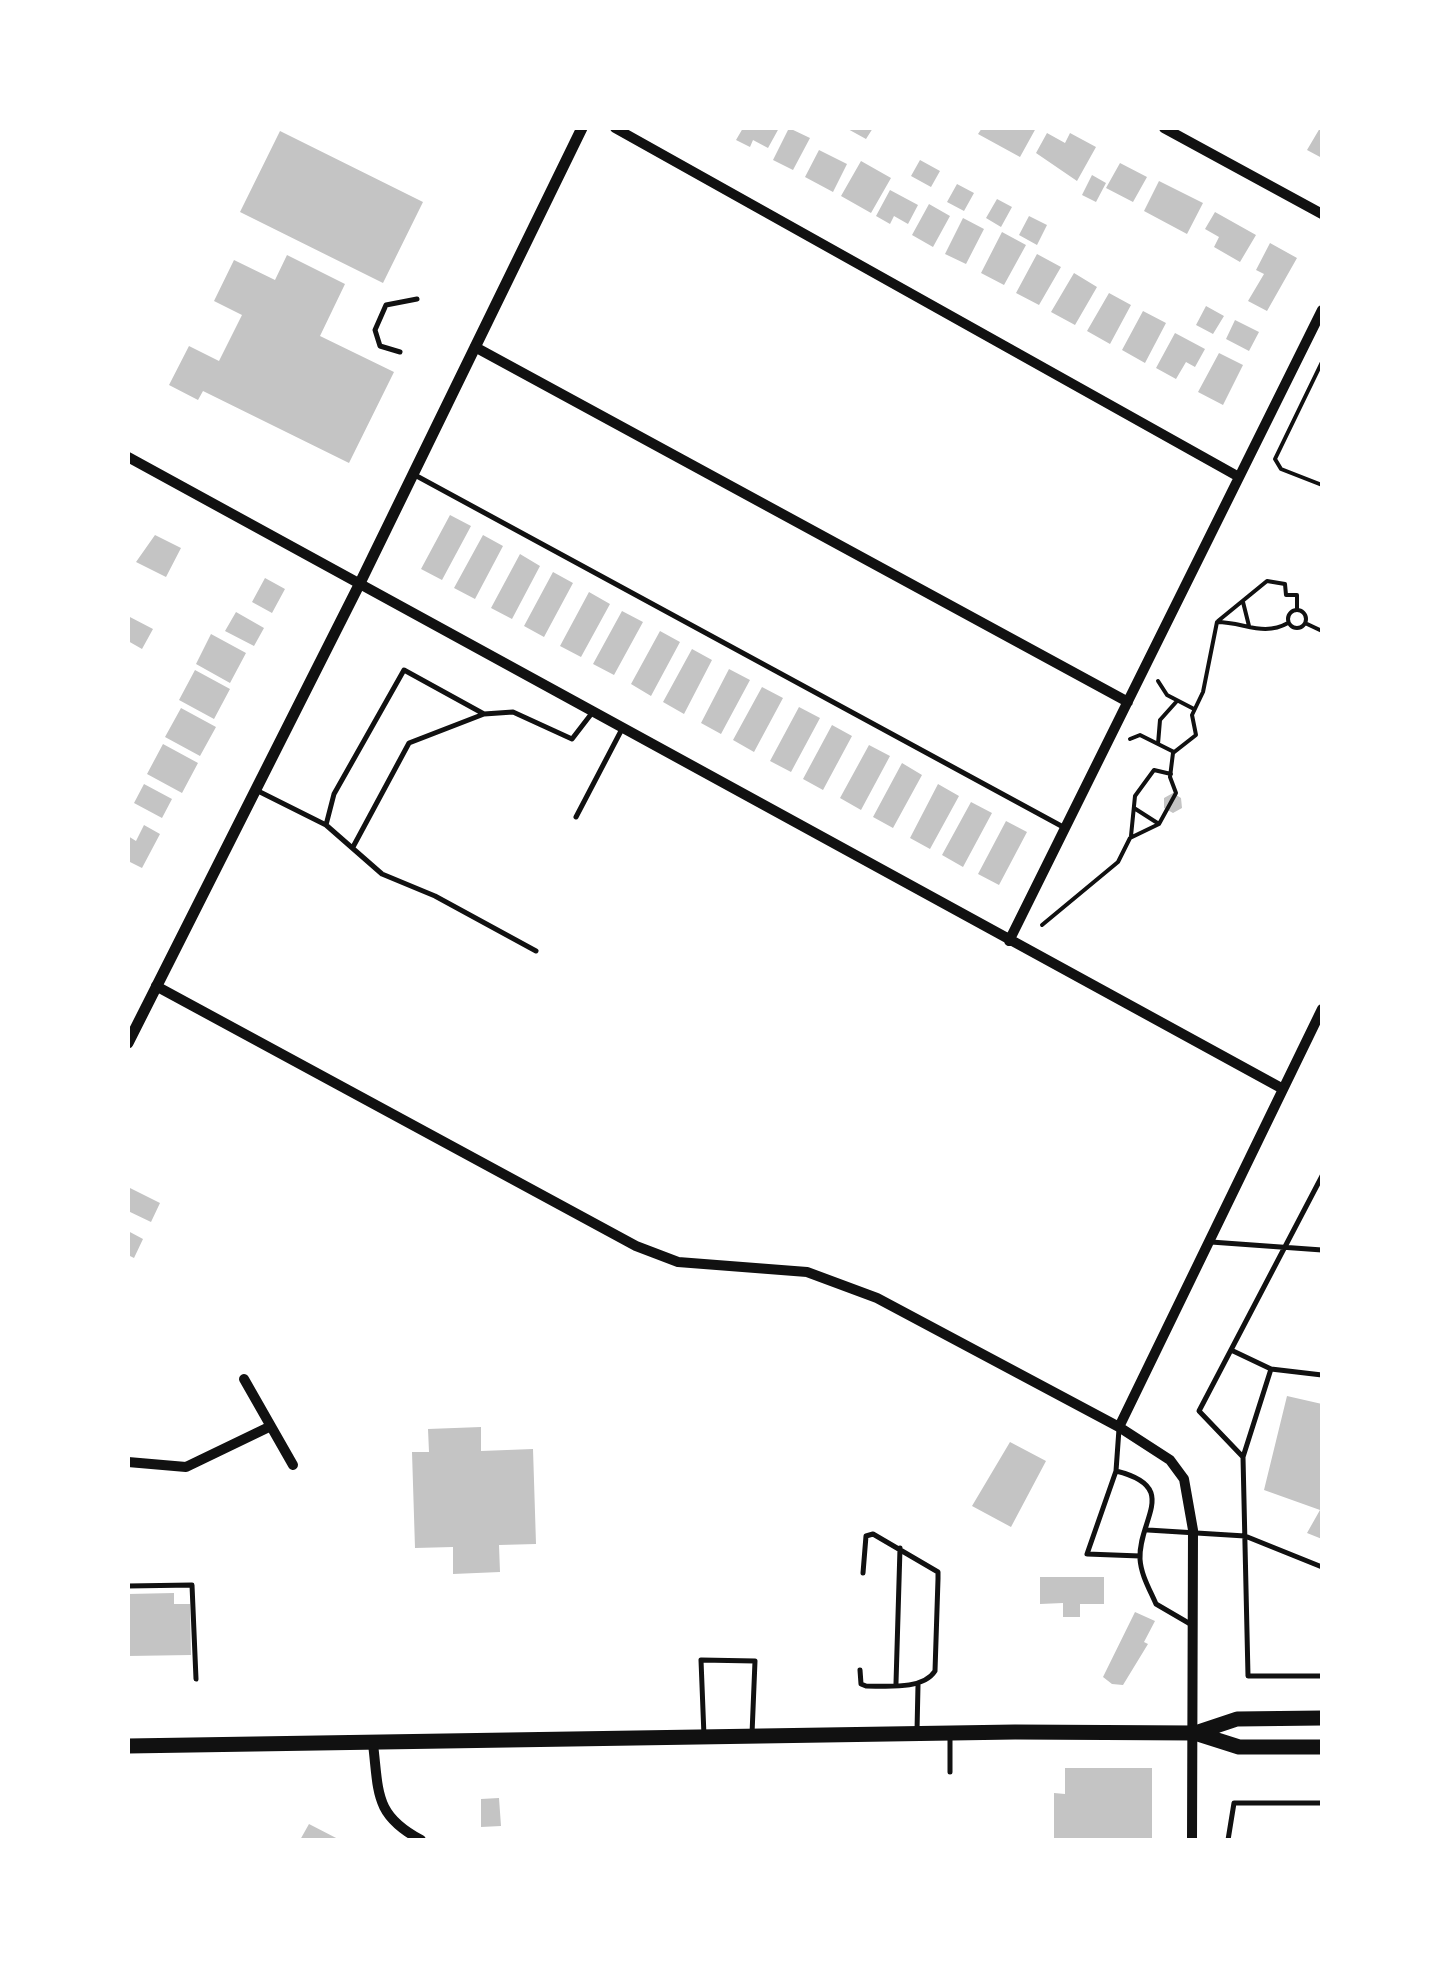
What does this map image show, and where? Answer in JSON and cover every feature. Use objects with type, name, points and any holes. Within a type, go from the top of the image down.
[{"type":"main road","points":[[1194,1733],[1237,1719],[1322,1718]]},
{"type":"main road","points":[[128,1746],[1194,1733],[1240,1747],[1322,1747]]},
{"type":"street","points":[[128,1043],[359,585],[582,128]]},
{"type":"street","points":[[614,128],[1239,478]]},
{"type":"street","points":[[1164,128],[1322,214]]},
{"type":"street","points":[[1009,941],[1322,310]]},
{"type":"street","points":[[475,347],[1128,702]]},
{"type":"street","points":[[128,457],[1283,1089]]},
{"type":"street","points":[[156,986],[636,1246],[678,1262],[807,1272],[899,1309],[1152,1446],[1177,1470],[1190,1503],[1193,1530],[1192,1840]]},
{"type":"street","points":[[1119,1427],[1322,1009]]},
{"type":"street","points":[[244,1379],[293,1465]]},
{"type":"street","points":[[128,1462],[186,1467],[269,1427]]},
{"type":"street","points":[[374,1744],[380,1807],[390,1820],[421,1840]]},
{"type":"lane","points":[[400,352],[380,346],[375,330],[386,305],[418,299]]},
{"type":"lane","points":[[413,474],[1065,828]]},
{"type":"lane","points":[[326,826],[334,794],[404,670],[484,714]]},
{"type":"lane","points":[[353,847],[408,743],[484,714],[513,712],[572,740],[592,712]]},
{"type":"lane","points":[[576,817],[622,729]]},
{"type":"lane","points":[[255,790],[326,826],[382,874],[536,951]]},
{"type":"lane","points":[[1244,1457],[1200,1411],[1322,1176]]},
{"type":"lane","points":[[1209,1242],[1322,1250]]},
{"type":"lane","points":[[1231,1350],[1270,1369],[1322,1375]]},
{"type":"lane","points":[[1270,1369],[1244,1457],[1248,1676],[1322,1676]]},
{"type":"lane","points":[[1119,1427],[1116,1470],[1088,1554],[1140,1556]]},
{"type":"lane","points":[[1116,1470],[1139,1476],[1150,1488],[1148,1530],[1140,1556],[1156,1604],[1194,1626]]},
{"type":"lane","points":[[1148,1530],[1245,1536],[1322,1567]]},
{"type":"lane","points":[[860,1670],[861,1684],[866,1686],[918,1685],[935,1671],[938,1572],[868,1534],[863,1572]]},
{"type":"lane","points":[[896,1683],[900,1548]]},
{"type":"lane","points":[[128,1586],[192,1585],[196,1679]]},
{"type":"lane","points":[[704,1738],[701,1660],[755,1661],[752,1737]]},
{"type":"lane","points":[[917,1734],[918,1685]]},
{"type":"lane","points":[[950,1733],[950,1772]]},
{"type":"lane","points":[[1228,1840],[1234,1803],[1322,1803]]},
{"type":"path","points":[[1322,362],[1275,459],[1281,468],[1322,485]]},
{"type":"path","points":[[1130,838],[1159,824],[1176,793],[1171,774],[1174,752],[1196,735],[1194,709],[1203,692],[1217,622],[1268,580],[1285,584],[1286,594],[1298,594],[1297,610]]},
{"type":"path","points":[[1243,600],[1250,626]]},
{"type":"path","points":[[1288,622],[1289,614],[1297,610]]},
{"type":"path","points":[[1297,610],[1305,614],[1305,623]]},
{"type":"path","points":[[1217,622],[1273,630],[1288,622]]},
{"type":"path","points":[[1288,622],[1298,628],[1305,623]]},
{"type":"path","points":[[1305,623],[1322,632]]},
{"type":"path","points":[[1158,682],[1177,701],[1194,709]]},
{"type":"path","points":[[1158,744],[1160,720],[1177,701]]},
{"type":"path","points":[[1130,738],[1140,735],[1174,752]]},
{"type":"path","points":[[1042,924],[1118,862],[1130,838],[1135,796],[1154,770],[1171,774]]},
{"type":"path","points":[[1134,808],[1159,824]]},
{"type":"building","points":[[743,128],[779,128],[768,148],[753,140],[750,147],[736,140]]},
{"type":"building","points":[[789,128],[810,138],[793,170],[773,160]]},
{"type":"building","points":[[846,128],[873,128],[866,139]]},
{"type":"building","points":[[982,128],[1036,128],[1020,157],[978,134]]},
{"type":"building","points":[[1322,128],[1322,158],[1307,150]]},
{"type":"building","points":[[280,131],[423,202],[383,283],[240,212]]},
{"type":"building","points":[[1047,133],[1065,143],[1070,133],[1096,147],[1077,181],[1036,153]]},
{"type":"building","points":[[819,150],[847,164],[833,192],[805,177]]},
{"type":"building","points":[[920,160],[940,171],[931,187],[911,176]]},
{"type":"building","points":[[861,161],[891,178],[871,213],[841,196]]},
{"type":"building","points":[[1120,163],[1147,177],[1133,202],[1106,188]]},
{"type":"building","points":[[1092,175],[1106,183],[1096,202],[1082,195]]},
{"type":"building","points":[[1159,181],[1203,203],[1187,234],[1144,211]]},
{"type":"building","points":[[957,184],[974,193],[964,211],[947,202]]},
{"type":"building","points":[[890,190],[918,205],[908,224],[894,216],[890,224],[876,216]]},
{"type":"building","points":[[997,199],[1012,207],[1001,227],[986,218]]},
{"type":"building","points":[[929,204],[950,216],[933,247],[912,235]]},
{"type":"building","points":[[1215,212],[1256,235],[1240,262],[1214,247],[1219,237],[1205,229]]},
{"type":"building","points":[[1029,216],[1047,225],[1037,245],[1019,235]]},
{"type":"building","points":[[963,218],[984,229],[966,264],[945,254]]},
{"type":"building","points":[[1002,232],[1026,245],[1004,285],[981,273]]},
{"type":"building","points":[[1270,243],[1297,258],[1267,311],[1248,301],[1264,274],[1256,270]]},
{"type":"building","points":[[1037,254],[1061,267],[1039,305],[1016,293]]},
{"type":"building","points":[[287,255],[345,284],[320,336],[394,372],[349,463],[203,391],[198,400],[169,385],[189,346],[219,361],[242,315],[214,301],[234,260],[275,280]]},
{"type":"building","points":[[1074,273],[1097,287],[1075,325],[1051,312]]},
{"type":"building","points":[[1109,293],[1131,305],[1110,344],[1087,331]]},
{"type":"building","points":[[1206,306],[1224,316],[1213,334],[1196,325]]},
{"type":"building","points":[[1143,311],[1166,323],[1145,363],[1122,350]]},
{"type":"building","points":[[1235,320],[1259,332],[1249,351],[1226,339]]},
{"type":"building","points":[[1175,333],[1205,349],[1195,367],[1186,362],[1176,379],[1156,368]]},
{"type":"building","points":[[1219,353],[1243,365],[1223,405],[1198,392]]},
{"type":"building","points":[[450,515],[471,526],[442,580],[421,569]]},
{"type":"building","points":[[155,535],[181,548],[166,577],[136,562]]},
{"type":"building","points":[[483,535],[503,546],[475,599],[454,588]]},
{"type":"building","points":[[520,554],[540,566],[512,619],[491,608]]},
{"type":"building","points":[[553,572],[573,583],[544,637],[524,626]]},
{"type":"building","points":[[265,578],[285,589],[272,613],[252,602]]},
{"type":"building","points":[[589,592],[610,604],[581,657],[560,646]]},
{"type":"building","points":[[622,611],[643,622],[614,675],[593,664]]},
{"type":"building","points":[[236,612],[264,628],[254,646],[225,631]]},
{"type":"building","points":[[128,616],[153,629],[142,649],[128,641]]},
{"type":"building","points":[[660,631],[680,642],[651,696],[631,684]]},
{"type":"building","points":[[211,634],[246,653],[230,683],[196,664]]},
{"type":"building","points":[[692,649],[712,660],[684,714],[663,702]]},
{"type":"building","points":[[729,669],[750,680],[721,734],[701,723]]},
{"type":"building","points":[[195,670],[230,689],[214,719],[179,700]]},
{"type":"building","points":[[762,687],[783,698],[754,752],[733,740]]},
{"type":"building","points":[[799,707],[820,718],[791,772],[770,761]]},
{"type":"building","points":[[181,708],[216,727],[200,756],[165,737]]},
{"type":"building","points":[[832,725],[852,736],[823,790],[803,779]]},
{"type":"building","points":[[163,744],[198,763],[182,793],[147,774]]},
{"type":"building","points":[[869,745],[890,756],[861,810],[840,798]]},
{"type":"building","points":[[902,763],[922,775],[893,828],[873,817]]},
{"type":"building","points":[[144,784],[172,799],[162,818],[134,803]]},
{"type":"building","points":[[938,784],[959,796],[930,849],[910,838]]},
{"type":"building","points":[[1173,793],[1181,798],[1182,808],[1173,813],[1164,808],[1164,798]]},
{"type":"building","points":[[971,802],[992,813],[963,867],[942,855]]},
{"type":"building","points":[[1006,821],[1027,832],[999,885],[978,874]]},
{"type":"building","points":[[144,825],[160,834],[142,868],[128,861],[128,836],[136,841]]},
{"type":"building","points":[[128,1187],[160,1203],[151,1222],[128,1211]]},
{"type":"building","points":[[128,1231],[143,1239],[134,1258],[128,1255]]},
{"type":"building","points":[[1287,1396],[1322,1404],[1322,1539],[1307,1533],[1320,1510],[1264,1490]]},
{"type":"building","points":[[481,1427],[481,1451],[533,1449],[536,1544],[499,1545],[500,1572],[453,1574],[453,1547],[415,1548],[412,1452],[429,1452],[428,1429]]},
{"type":"building","points":[[1010,1442],[1046,1461],[1011,1527],[972,1506]]},
{"type":"building","points":[[1040,1577],[1104,1577],[1104,1604],[1080,1604],[1080,1617],[1063,1617],[1063,1603],[1040,1604]]},
{"type":"building","points":[[174,1593],[174,1604],[190,1604],[191,1655],[128,1656],[128,1594]]},
{"type":"building","points":[[1135,1612],[1155,1621],[1144,1642],[1148,1644],[1123,1685],[1112,1684],[1103,1677]]},
{"type":"building","points":[[1065,1768],[1152,1768],[1152,1840],[1054,1840],[1054,1793],[1065,1794]]},
{"type":"building","points":[[499,1798],[501,1826],[481,1827],[481,1799]]},
{"type":"building","points":[[309,1824],[340,1840],[300,1840]]}]
